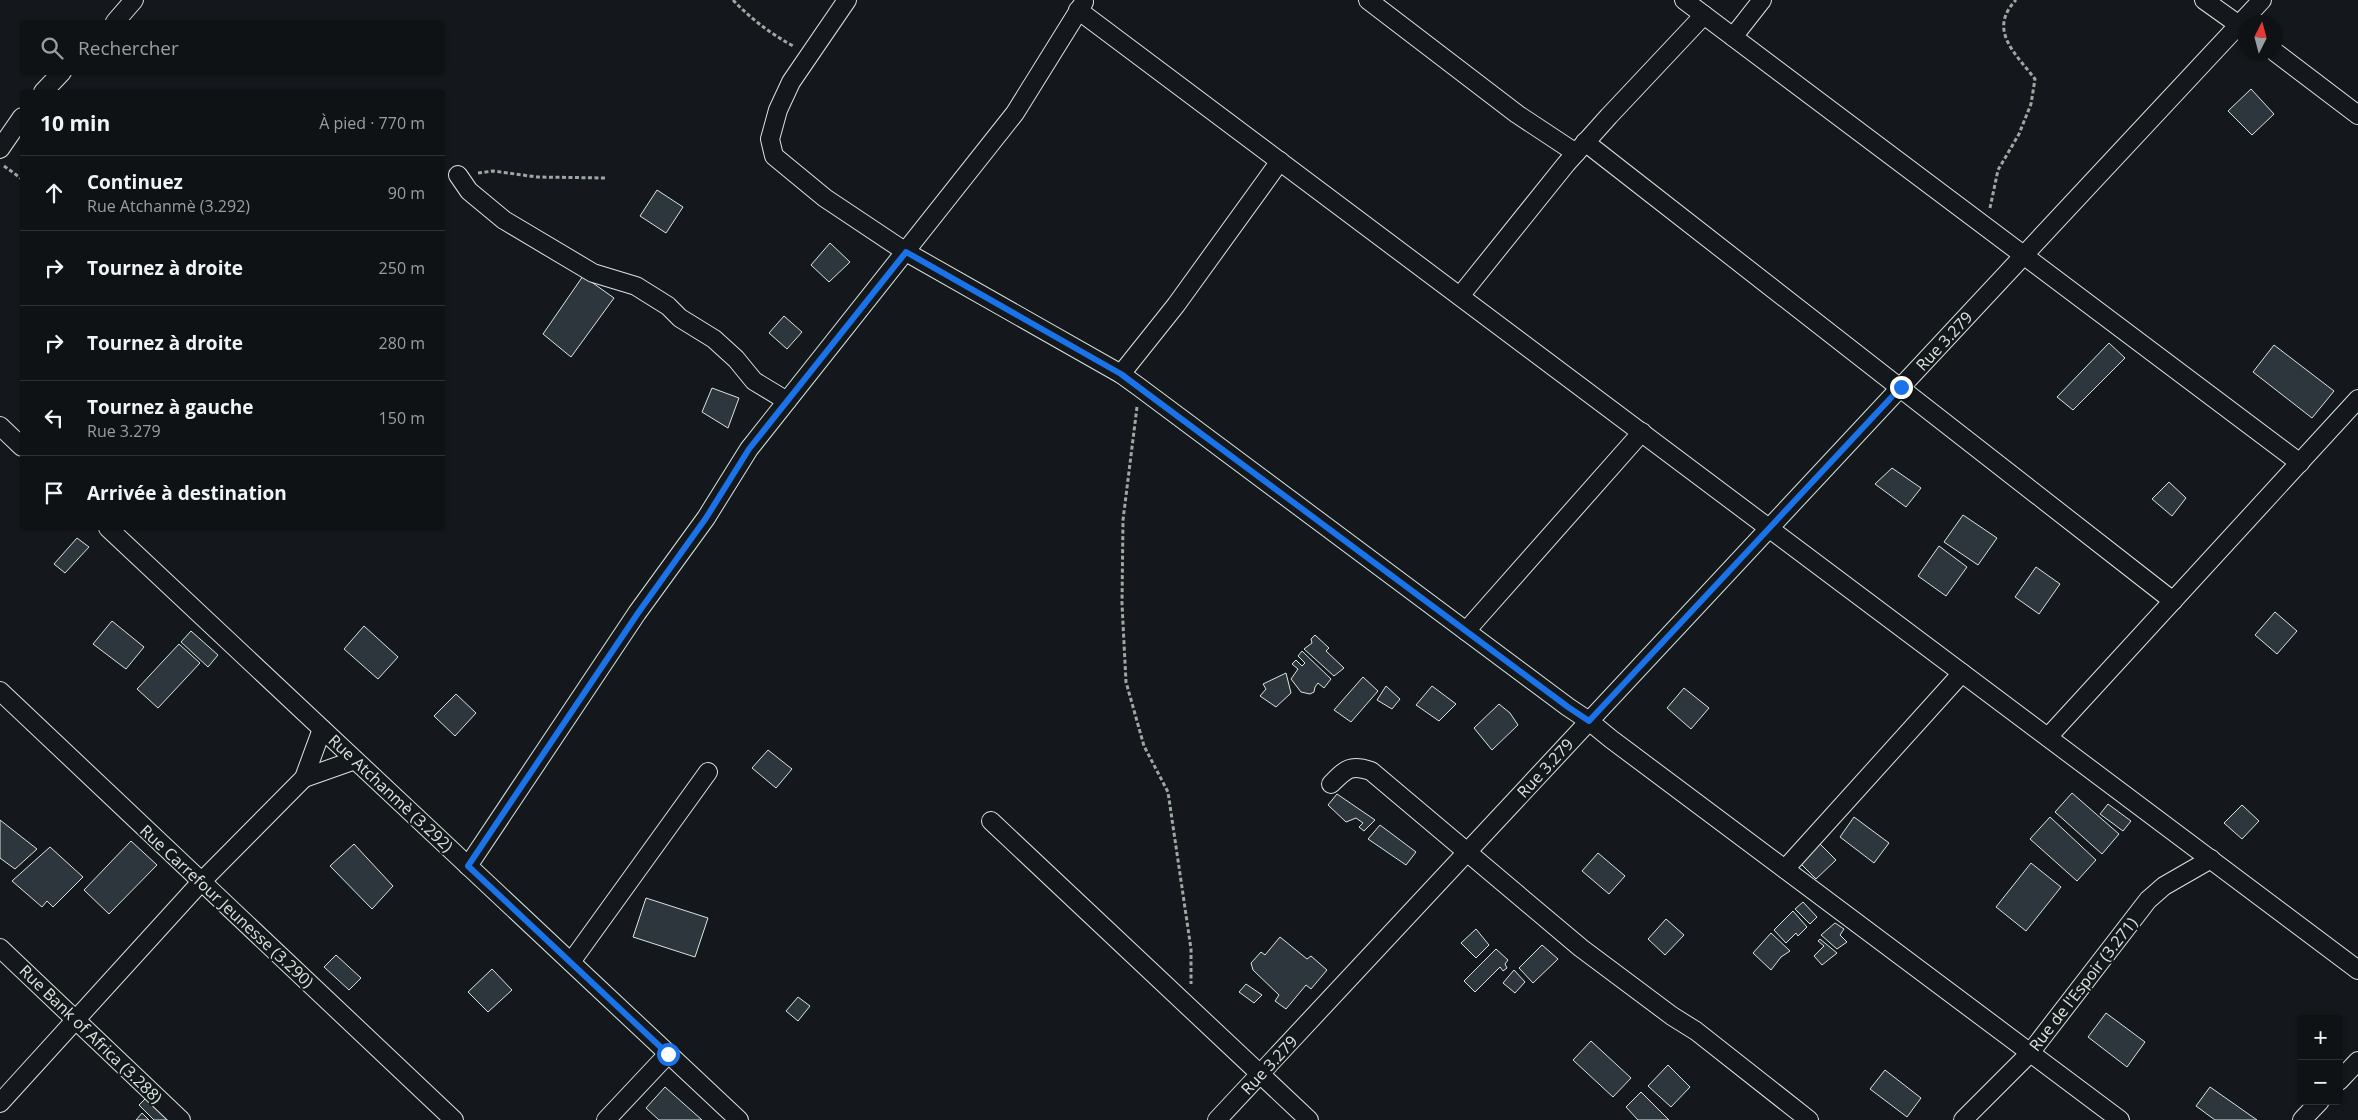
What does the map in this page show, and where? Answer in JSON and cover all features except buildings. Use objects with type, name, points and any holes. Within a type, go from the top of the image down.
[{"type":"street","points":[[117,20],[134,0]]},
{"type":"street","points":[[847,0],[791,82],[778,110],[770,140],[774,156],[825,198],[906,252],[1121,374],[1589,721],[2120,1120]]},
{"type":"street","points":[[1368,0],[1517,114],[1581,148],[1901,387],[2173,601]]},
{"type":"street","points":[[1684,0],[2300,463]]},
{"type":"street","points":[[1733,37],[1762,0]]},
{"type":"street","points":[[2204,0],[2238,25]]},
{"type":"street","name":"Rue 3.279","points":[[2251,15],[2262,0]]},
{"type":"street","points":[[468,866],[638,613],[706,518],[749,449],[1015,112],[1082,5],[1280,161],[2358,970]]},
{"type":"street","points":[[1460,296],[1581,148],[1704,15]]},
{"type":"street","name":"Rue 3.279","points":[[1217,1120],[2024,255],[2238,32]]},
{"type":"street","points":[[2283,58],[2358,115]]},
{"type":"street","points":[[45,90],[59,75]]},
{"type":"street","points":[[0,149],[20,120]]},
{"type":"street","points":[[1121,374],[1176,305],[1280,161]]},
{"type":"street","points":[[458,175],[468,191],[504,220],[593,273],[636,286],[668,306],[680,318],[714,339],[754,381],[786,401]]},
{"type":"street","points":[[2048,737],[2358,399]]},
{"type":"street","points":[[0,426],[20,445]]},
{"type":"street","points":[[1466,631],[1642,432]]},
{"type":"street","name":"Rue Atchanmè (3.292)","points":[[110,530],[739,1120]]},
{"type":"street","points":[[1785,869],[1962,673]]},
{"type":"street","name":"Rue Carrefour Jeunesse (3.290)","points":[[0,691],[454,1120]]},
{"type":"street","points":[[0,1103],[202,882],[304,778],[322,729]]},
{"type":"street","points":[[304,778],[355,760]]},
{"type":"street","points":[[1331,784],[1344,771],[1357,766],[1371,771],[1581,948],[1672,1016],[1696,1031],[1809,1120]]},
{"type":"street","points":[[571,962],[708,772]]},
{"type":"street","points":[[991,821],[1309,1120]]},
{"type":"street","name":"Rue de l'Espoir (3.271)","points":[[1963,1120],[2030,1053],[2148,900],[2164,886],[2210,859]]},
{"type":"street","name":"Rue Bank of Africa (3.288)","points":[[0,948],[181,1120]]},
{"type":"street","points":[[606,1120],[668,1054]]},
{"type":"street","points":[[2343,1076],[2358,1060]]},
{"type":"street","points":[[2302,1120],[2316,1105]]},
{"type":"path","points":[[733,0],[770,33],[809,54]]},
{"type":"path","points":[[1985,226],[1998,170],[2019,134],[2032,104],[2035,79],[2005,40],[2003,29],[2006,14],[2016,0]]},
{"type":"path","points":[[0,162],[20,177]]},
{"type":"path","points":[[458,175],[493,171],[537,177],[605,178]]},
{"type":"path","points":[[1139,387],[1123,520],[1122,604],[1126,682],[1144,746],[1168,792],[1190,948],[1189,1008]]},
{"type":"route","points":[[668,1054],[468,866],[638,613],[706,518],[749,449],[906,252],[1121,374],[1589,721],[1901,387]]}]
